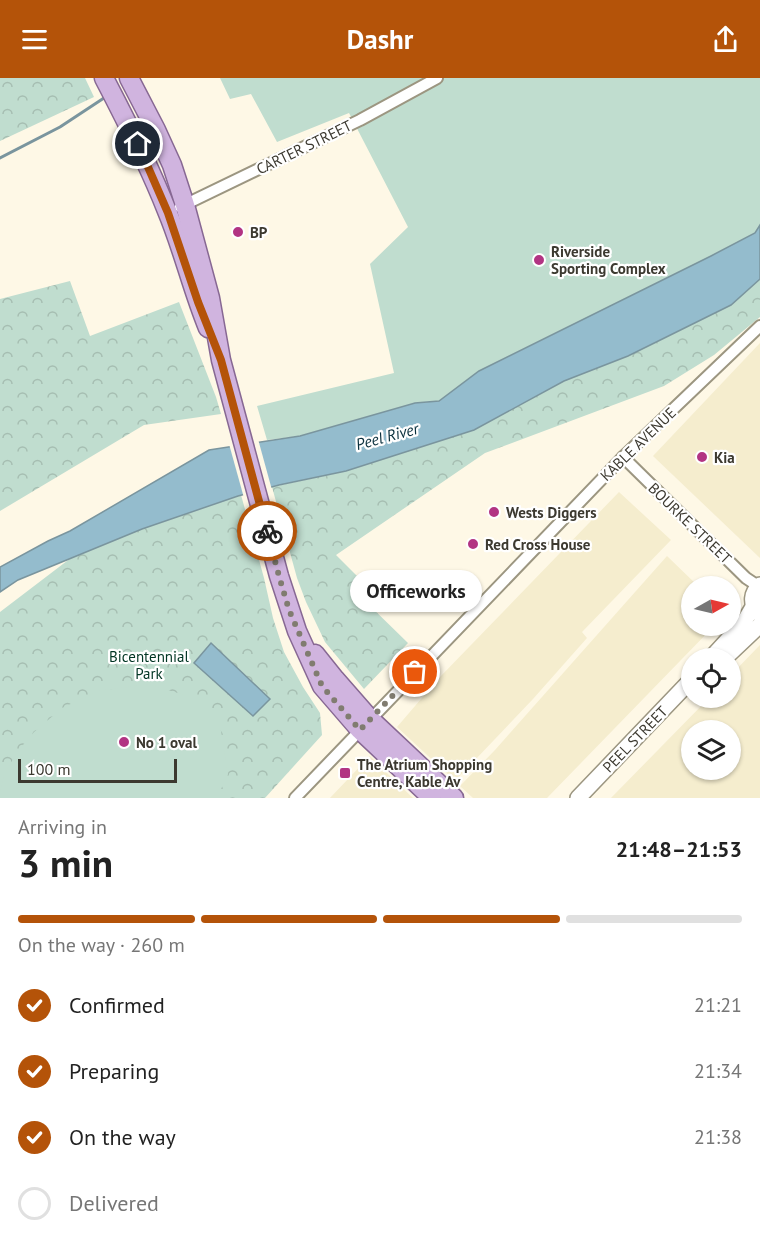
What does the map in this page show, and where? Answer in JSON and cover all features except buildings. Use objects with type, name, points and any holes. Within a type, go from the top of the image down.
[{"type":"main road","points":[[104,78],[146,160],[176,209]]},
{"type":"main road","points":[[129,78],[172,165],[176,209],[198,302],[221,360],[231,393],[279,576],[297,631],[322,686],[454,798]]},
{"type":"main road","points":[[720,648],[756,611],[752,597],[759,586]]},
{"type":"main road","points":[[735,648],[760,625]]},
{"type":"main road","name":"PEEL STREET","points":[[578,798],[681,691]]},
{"type":"main road","name":"PEEL STREET","points":[[591,798],[681,704]]},
{"type":"main road","points":[[365,724],[432,798]]},
{"type":"street","name":"CARTER STREET","points":[[176,209],[360,120],[437,78]]},
{"type":"street","name":"KABLE AVENUE","points":[[295,798],[623,457],[760,326]]},
{"type":"street","name":"BOURKE STREET","points":[[623,457],[738,570],[759,586]]},
{"type":"shaded area","points":[[760,343],[760,558],[653,456]]},
{"type":"shaded area","points":[[619,492],[671,540],[582,632],[587,638],[455,781],[397,727],[439,678]]},
{"type":"shaded area","points":[[667,556],[688,576],[681,576],[681,636],[704,636],[693,648],[681,648],[681,660],[547,798],[473,798],[460,786],[495,750]]},
{"type":"shaded area","points":[[760,645],[760,798],[611,798],[681,727],[681,780],[741,780],[741,720],[687,720],[699,708],[741,708],[741,665]]},
{"type":"shaded area","points":[[370,756],[393,779],[413,798],[330,798]]},
{"type":"green space","points":[[0,78],[85,78],[94,97],[0,141]]},
{"type":"green space","name":"Riverside Sporting Complex","points":[[220,78],[760,78],[760,225],[755,233],[711,256],[479,371],[439,401],[415,403],[300,436],[267,440],[257,406],[394,373],[370,264],[408,227],[349,113],[277,142],[251,94],[230,99]]},
{"type":"green space","points":[[760,279],[760,317],[714,355],[664,386],[485,453],[336,555],[373,592],[365,601],[408,643],[364,689],[325,642],[306,602],[297,578],[272,487],[346,471],[474,430],[564,381],[628,356],[731,305]]},
{"type":"green space","points":[[70,281],[90,336],[179,302],[221,414],[144,425],[0,511],[0,299]]},
{"type":"green space","name":"Bicentennial Park","points":[[238,484],[284,652],[320,713],[322,735],[265,798],[0,798],[0,612],[101,535]]},
{"type":"green space","name":"No 1 oval","points":[[149,684],[184,695],[221,731],[228,774],[217,798],[0,798],[4,775],[17,752],[34,732],[62,708],[98,691]]},
{"type":"water","name":"Peel River","points":[[760,225],[760,279],[731,305],[628,356],[564,381],[474,430],[346,471],[238,496],[142,529],[18,580],[0,592],[0,567],[70,531],[209,450],[300,436],[415,403],[439,401],[479,371],[711,256],[755,233]]},
{"type":"water","points":[[211,643],[270,699],[253,716],[194,663]]},
{"type":"pier","points":[[258,439],[272,490],[244,498],[229,444]]},
{"type":"waterway","points":[[0,158],[60,127],[107,96]]},
{"type":"way so far","points":[[267,531],[289,610],[322,686],[360,730],[415,672]]},
{"type":"place","name":"BP","points":[[238,232]]},
{"type":"place","name":"Riverside Sporting Complex","points":[[539,260]]},
{"type":"place","name":"Kia","points":[[702,457]]},
{"type":"place","name":"Wests Diggers","points":[[494,512]]},
{"type":"place","name":"Red Cross House","points":[[473,544]]},
{"type":"place","name":"Officeworks","points":[[415,672]]},
{"type":"place","name":"No 1 oval","points":[[124,742]]},
{"type":"place","name":"The Atrium Shopping Centre, Kable Av","points":[[345,773]]},
{"type":"route","points":[[138,144],[168,213],[198,302],[221,360],[267,531]]}]
